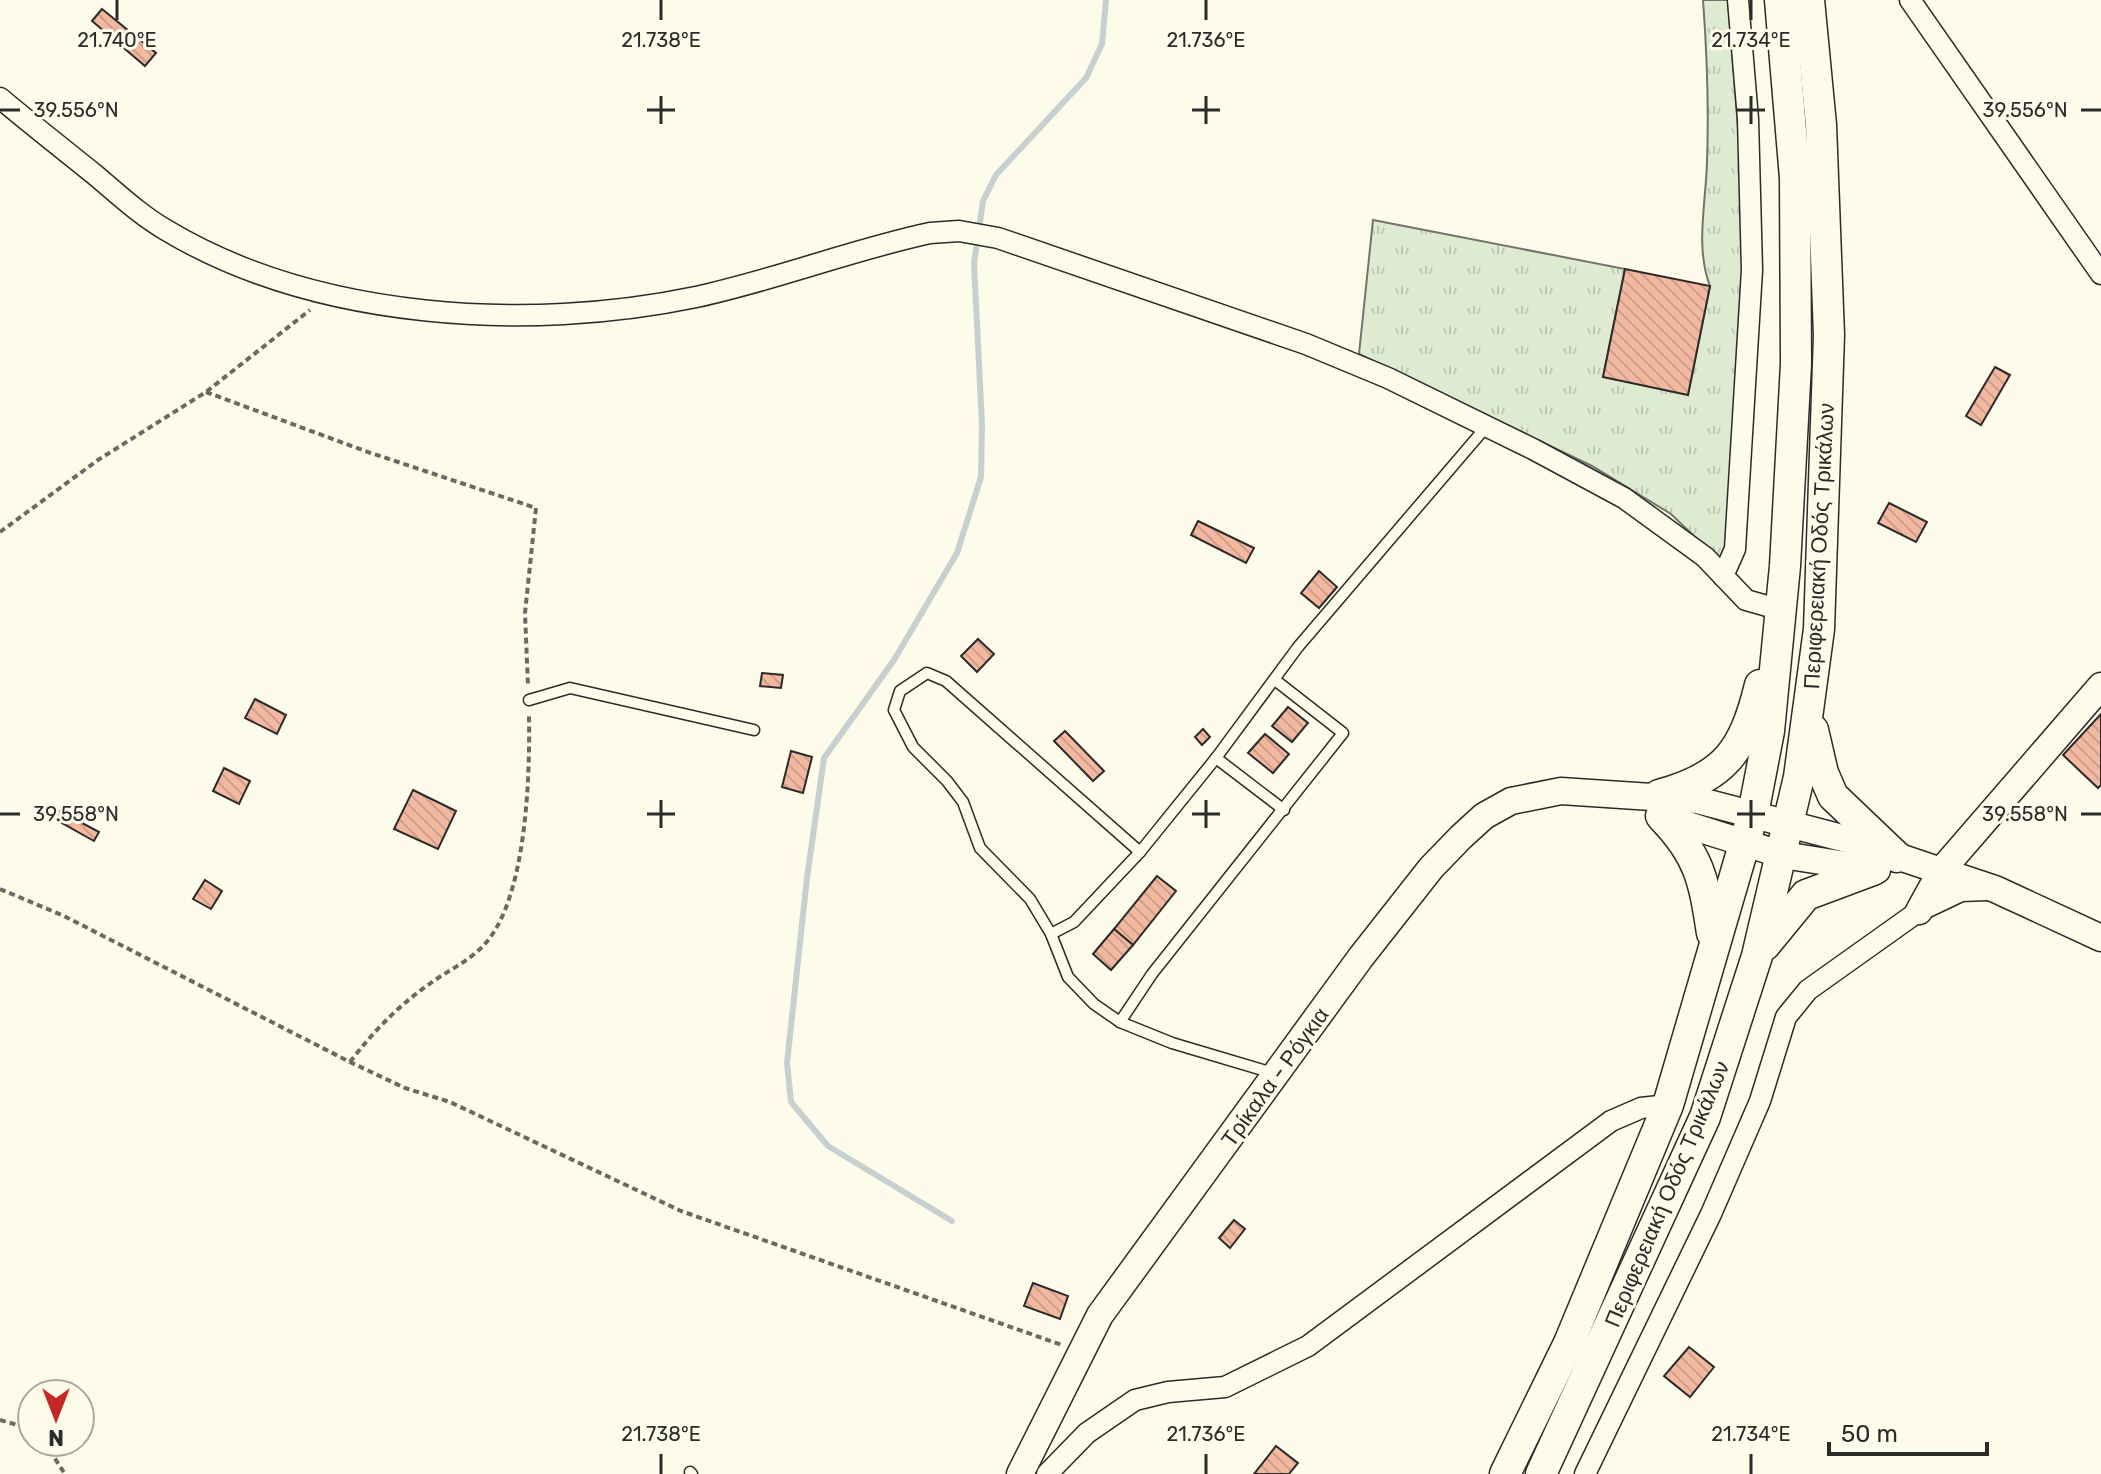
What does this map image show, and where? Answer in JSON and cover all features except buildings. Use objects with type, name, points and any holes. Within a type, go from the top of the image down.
[{"type":"main road","name":"Περιφερειακή Οδός Τρικάλων","points":[[1505,1474],[1569,1343],[1668,1105],[1753,814],[1769,731],[1795,407],[1798,282],[1791,121],[1780,0]]},
{"type":"main road","name":"Περιφερειακή Οδός Τρικάλων","points":[[1541,1474],[1705,1117],[1757,956],[1789,823],[1809,711],[1821,583],[1829,335],[1822,141],[1809,0]]},
{"type":"main road","points":[[1714,942],[1708,893],[1701,874],[1661,806],[1732,757],[1749,722],[1780,618]]},
{"type":"main road","points":[[1809,711],[1823,773],[1833,796],[1907,865]]},
{"type":"main road","points":[[1757,956],[1806,895],[1907,865]]},
{"type":"street","points":[[1723,576],[1735,549],[1752,270],[1748,119],[1738,0]]},
{"type":"street","points":[[1910,0],[2101,274]]},
{"type":"street","points":[[0,98],[166,230],[238,264],[332,293],[466,313],[577,315],[721,291],[907,238],[959,231],[998,238],[1306,344],[1388,378],[1624,498],[1705,557],[1746,600],[1780,618]]},
{"type":"street","points":[[1919,911],[1926,892],[1907,865],[2101,686]]},
{"type":"street","name":"Τρίκαλα - Ρόγκια","points":[[1020,1474],[1100,1315],[1361,957],[1431,868],[1484,816],[1511,801],[1537,793],[1576,791],[1617,794],[1661,806],[1744,844],[1783,855],[1907,865]]},
{"type":"street","name":"Τρίκαλα - Ρόγκια","points":[[1661,806],[1697,800],[1789,823],[1907,865],[1995,889],[2101,938]]},
{"type":"street","points":[[1585,1474],[1711,1214],[1760,1101],[1786,1017],[1808,990],[1919,911],[1961,891],[1995,889]]},
{"type":"street","points":[[1047,1474],[1087,1433],[1135,1400],[1168,1392],[1225,1387],[1308,1346],[1611,1121],[1641,1108],[1668,1105]]},
{"type":"lane","points":[[1051,934],[1084,913],[1140,852],[1216,758],[1314,627],[1486,427]]},
{"type":"lane","points":[[1140,852],[946,681],[927,673],[913,679],[900,691],[894,710],[913,747],[963,802],[980,848],[1030,899],[1051,934],[1068,977],[1094,1004],[1120,1022],[1172,1043],[1278,1074]]},
{"type":"lane","points":[[1120,1022],[1152,974],[1343,733],[1275,680]]},
{"type":"lane","points":[[529,700],[570,688],[754,730]]},
{"type":"lane","points":[[1216,758],[1284,810]]},
{"type":"path","points":[[0,532],[98,460],[206,392],[332,293]]},
{"type":"path","points":[[206,392],[365,451],[536,508],[525,613],[529,700],[525,820],[511,888],[494,932],[483,947],[401,1005],[350,1062]]},
{"type":"path","points":[[0,889],[64,916],[350,1062],[405,1088],[450,1102],[681,1211],[1034,1338],[1083,1351]]},
{"type":"green space","points":[[1703,0],[1728,0],[1747,243],[1725,557],[1716,557],[1671,514],[1592,466],[1359,354],[1373,220],[1625,269],[1603,377],[1688,394],[1710,286],[1702,240],[1708,122]]},
{"type":"waterway","points":[[952,1221],[828,1146],[791,1102],[787,1063],[807,878],[824,758],[894,660],[957,553],[981,477],[982,425],[974,263],[983,201],[996,175],[1086,78],[1102,44],[1106,0]]}]
